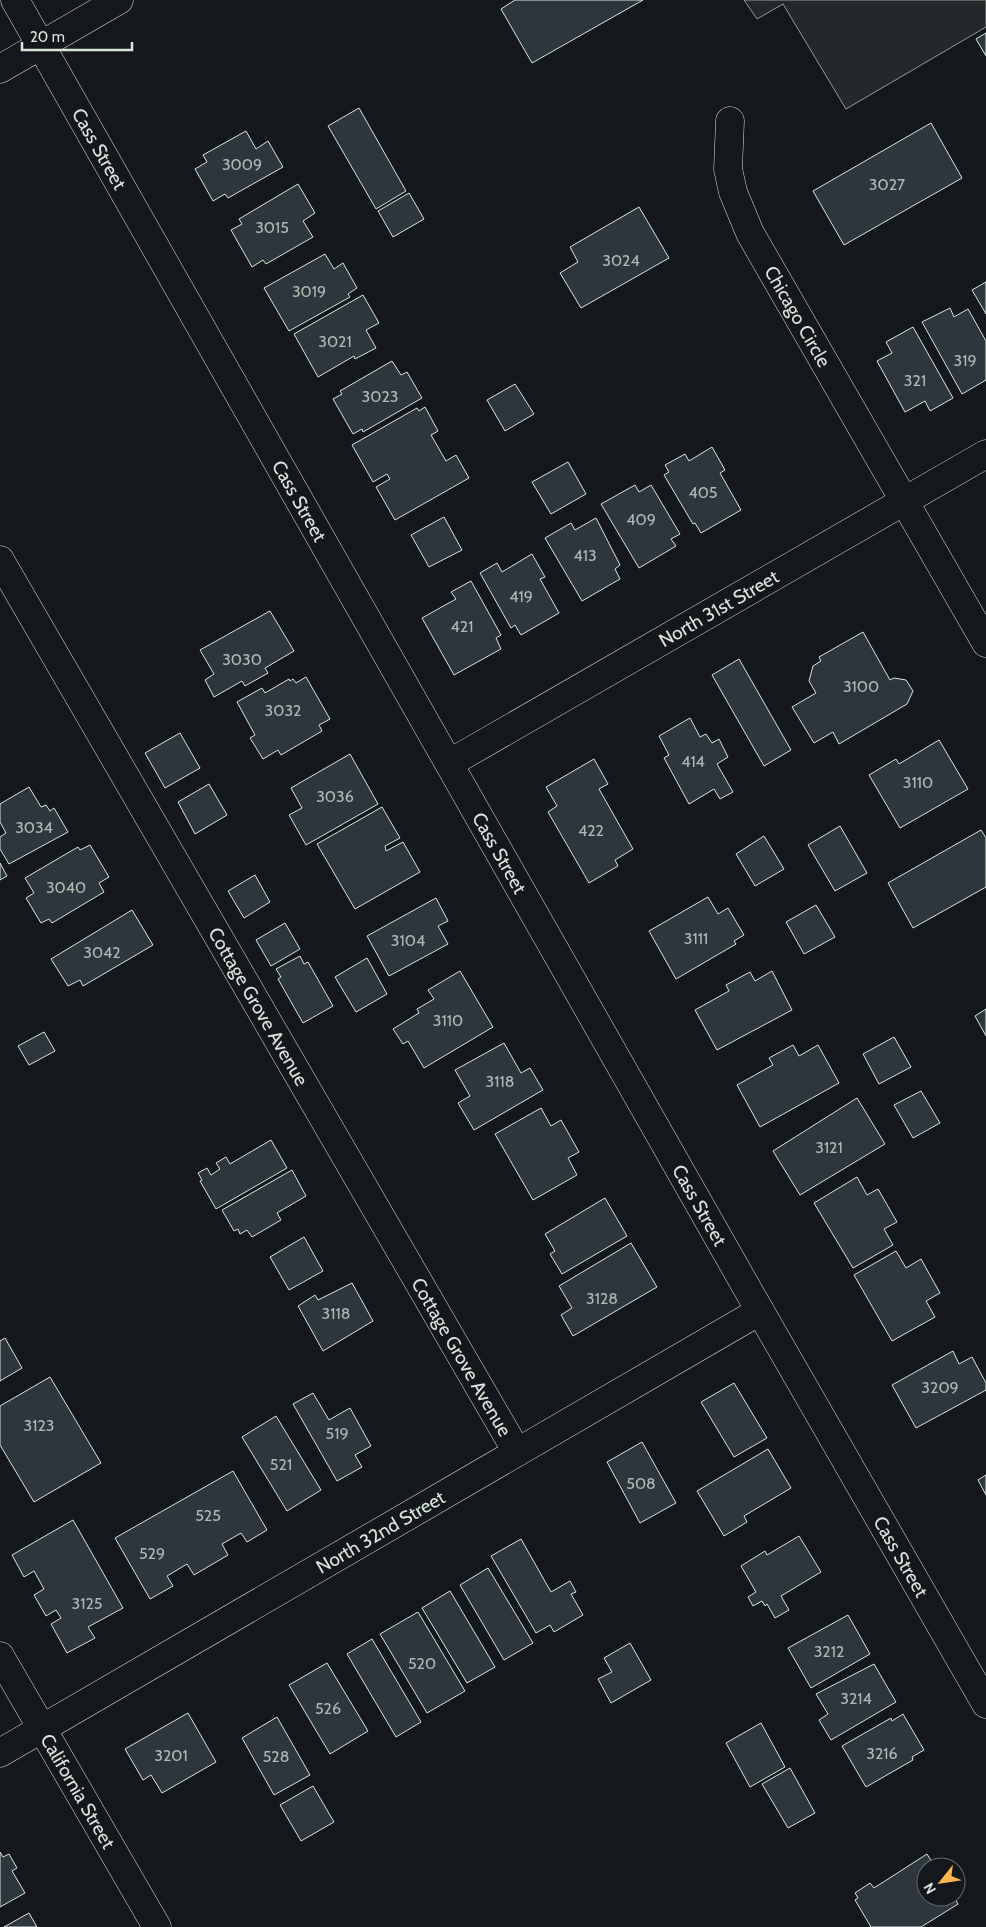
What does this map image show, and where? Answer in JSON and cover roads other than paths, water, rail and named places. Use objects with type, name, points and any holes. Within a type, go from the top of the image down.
[{"type":"street","name":"Cass Street","points":[[15,0],[760,1311],[986,1704]]},
{"type":"street","points":[[0,69],[119,0]]},
{"type":"street","name":"Chicago Circle","points":[[730,121],[728,169],[733,192],[750,233],[986,643]]},
{"type":"street","name":"North 31st Street","points":[[450,763],[986,454]]},
{"type":"street","name":"Cottage Grove Avenue","points":[[0,560],[517,1452]]},
{"type":"street","name":"North 32nd Street","points":[[0,1753],[760,1311]]},
{"type":"street","name":"California Street","points":[[0,1656],[157,1927]]}]
